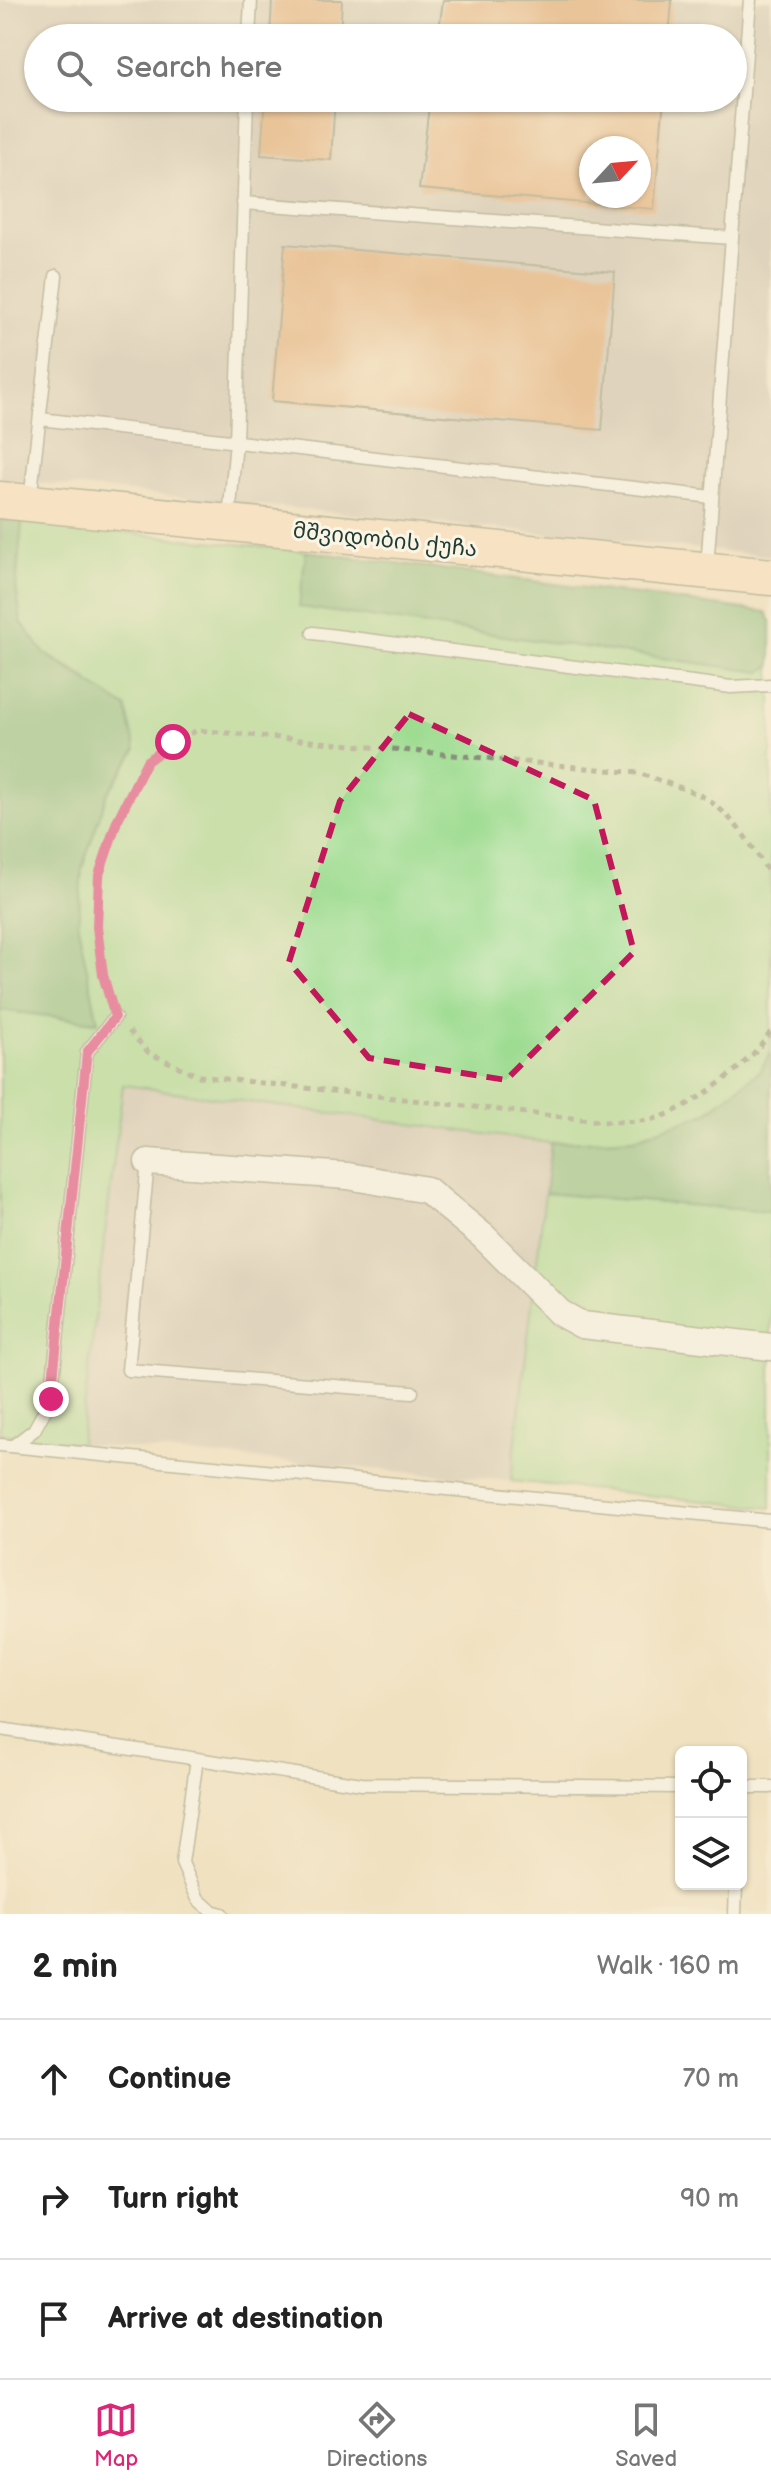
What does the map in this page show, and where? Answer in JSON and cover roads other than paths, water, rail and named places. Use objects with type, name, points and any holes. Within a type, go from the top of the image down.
[{"type":"street","name":"მშვიდობის ქუჩა","points":[[15,501],[771,577]]},
{"type":"street","points":[[148,1162],[348,1176],[427,1190],[484,1237],[560,1313],[582,1325],[771,1347]]},
{"type":"lane","points":[[250,24],[251,0]]},
{"type":"lane","points":[[747,40],[750,0]]},
{"type":"lane","points":[[228,523],[236,442],[246,112]]},
{"type":"lane","points":[[706,571],[742,112]]},
{"type":"lane","points":[[243,203],[732,238]]},
{"type":"lane","points":[[15,501],[40,419],[56,276]]},
{"type":"lane","points":[[40,419],[712,497]]},
{"type":"lane","points":[[313,633],[731,687],[771,685]]},
{"type":"lane","points":[[7,1445],[34,1430],[51,1399],[87,1052],[115,1017]]},
{"type":"lane","points":[[148,1162],[128,1370],[412,1392]]},
{"type":"lane","points":[[7,1445],[771,1521]]},
{"type":"lane","points":[[0,1729],[362,1784],[675,1787]]},
{"type":"lane","points":[[197,1759],[182,1863],[198,1899],[211,1911],[222,1914]]},
{"type":"lane","points":[[747,1787],[771,1787]]},
{"type":"lane","points":[[735,1914],[736,1890]]}]
